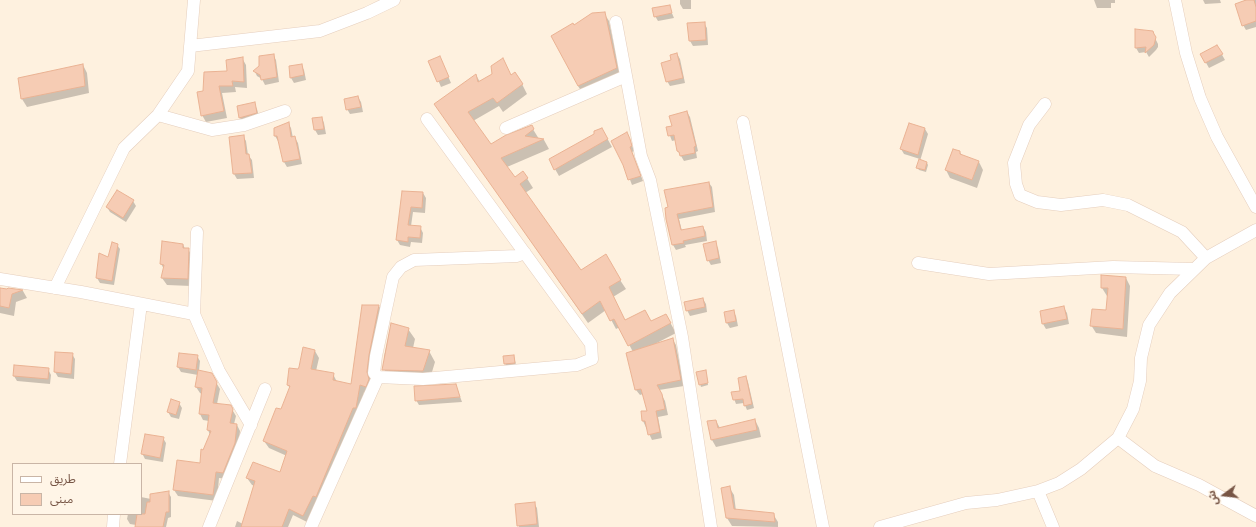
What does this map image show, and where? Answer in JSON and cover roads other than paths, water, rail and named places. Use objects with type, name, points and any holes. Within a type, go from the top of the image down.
[{"type":"street","points":[[55,288],[124,148],[158,115],[188,71],[194,0]]},
{"type":"street","points":[[190,46],[320,31],[367,13],[394,0]]},
{"type":"street","points":[[1175,0],[1186,53],[1200,98],[1217,137],[1256,207]]},
{"type":"street","points":[[616,22],[642,156],[650,180],[682,337],[711,527]]},
{"type":"street","points":[[506,128],[626,76]]},
{"type":"street","points":[[1045,104],[1029,125],[1014,163],[1016,184],[1020,195],[1037,202],[1061,204],[1103,200],[1128,205],[1182,232],[1206,258]]},
{"type":"street","points":[[158,115],[212,130],[244,126],[285,111]]},
{"type":"street","points":[[427,119],[525,253],[591,344],[592,359],[578,365],[446,378],[423,379],[378,377],[374,373],[376,356],[393,276],[401,267],[414,260],[517,256],[525,253]]},
{"type":"street","points":[[743,122],[823,527]]},
{"type":"street","points":[[880,527],[966,502],[997,500],[1038,491],[1059,483],[1081,469],[1118,438],[1133,409],[1140,381],[1141,358],[1149,325],[1170,293],[1206,258],[1256,230]]},
{"type":"street","points":[[197,232],[194,314],[219,371],[250,425]]},
{"type":"street","points":[[918,263],[989,274],[1113,267],[1194,269]]},
{"type":"street","points":[[0,279],[194,314]]},
{"type":"street","points":[[120,463],[141,304]]},
{"type":"street","points":[[311,527],[378,377]]},
{"type":"street","points":[[209,527],[265,389]]},
{"type":"street","points":[[1118,438],[1155,466],[1199,485],[1256,516]]},
{"type":"street","points":[[1038,491],[1053,527]]},
{"type":"street","points":[[112,527],[114,515]]}]
